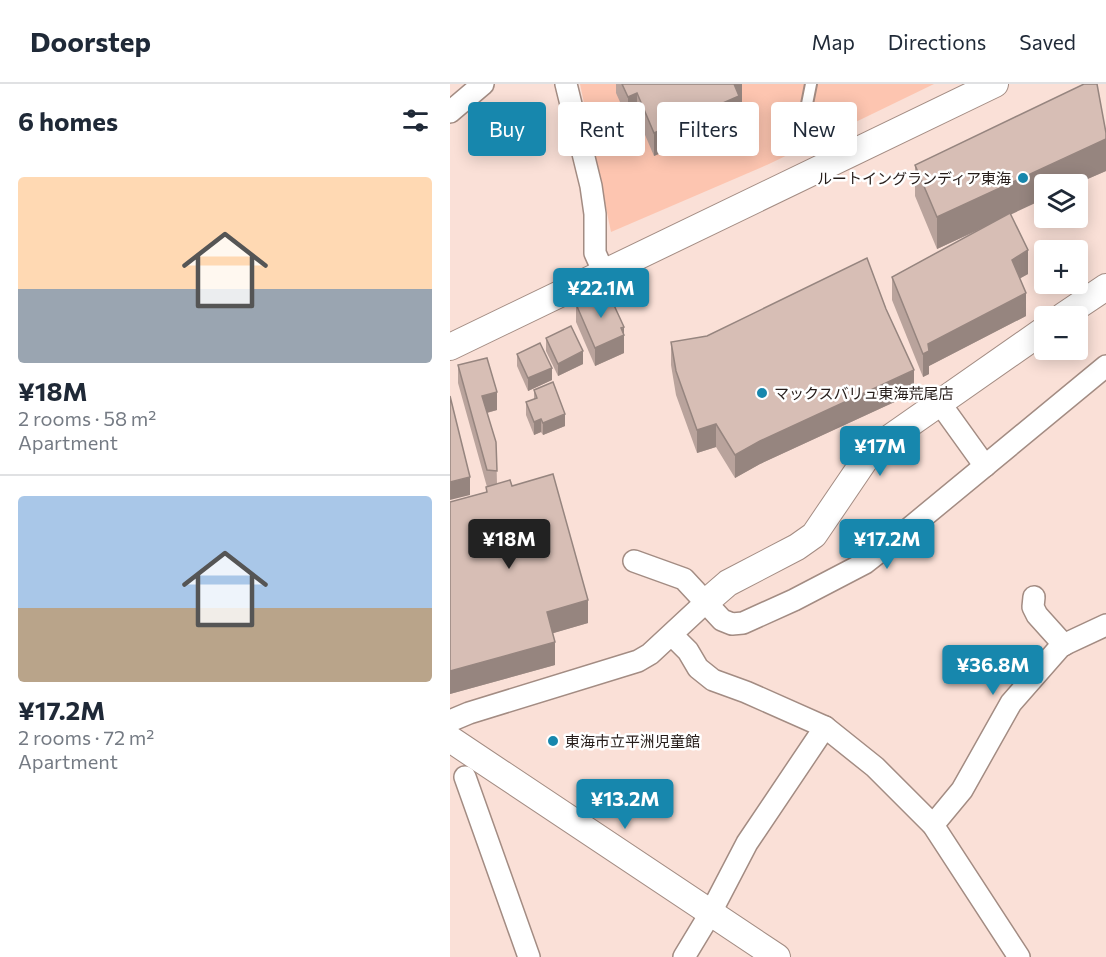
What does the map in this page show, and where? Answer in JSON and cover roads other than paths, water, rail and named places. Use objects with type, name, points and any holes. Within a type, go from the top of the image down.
[{"type":"street","points":[[450,112],[483,84]]},
{"type":"street","points":[[566,84],[596,214],[595,253],[604,273]]},
{"type":"street","points":[[450,347],[995,84]]},
{"type":"street","points":[[1078,306],[1106,287]]},
{"type":"street","points":[[450,720],[557,685],[626,666],[650,654],[728,584],[797,547],[814,535],[867,457],[881,444],[1034,337]]},
{"type":"street","points":[[634,561],[684,579],[722,620],[732,624],[743,623],[794,600],[865,562],[906,531],[1106,366]]},
{"type":"street","points":[[939,402],[985,466]]},
{"type":"street","points":[[1034,597],[1033,607],[1037,615],[1064,645]]},
{"type":"street","points":[[933,825],[963,790],[1011,703],[1064,645],[1106,625]]},
{"type":"street","points":[[672,635],[687,651],[698,668],[713,680],[825,727],[875,767],[933,825],[1019,957]]},
{"type":"street","points":[[684,957],[710,914],[747,843],[825,727]]},
{"type":"street","points":[[450,739],[777,957]]},
{"type":"street","points":[[465,777],[529,957]]},
{"type":"lane","points":[[811,84],[807,104],[835,162]]},
{"type":"place","name":"ルートイングランディア東海","points":[[1023,178]]},
{"type":"place","name":"マックスバリュ東海荒尾店","points":[[762,393]]},
{"type":"place","name":"東海市立平洲児童館","points":[[553,741]]}]
